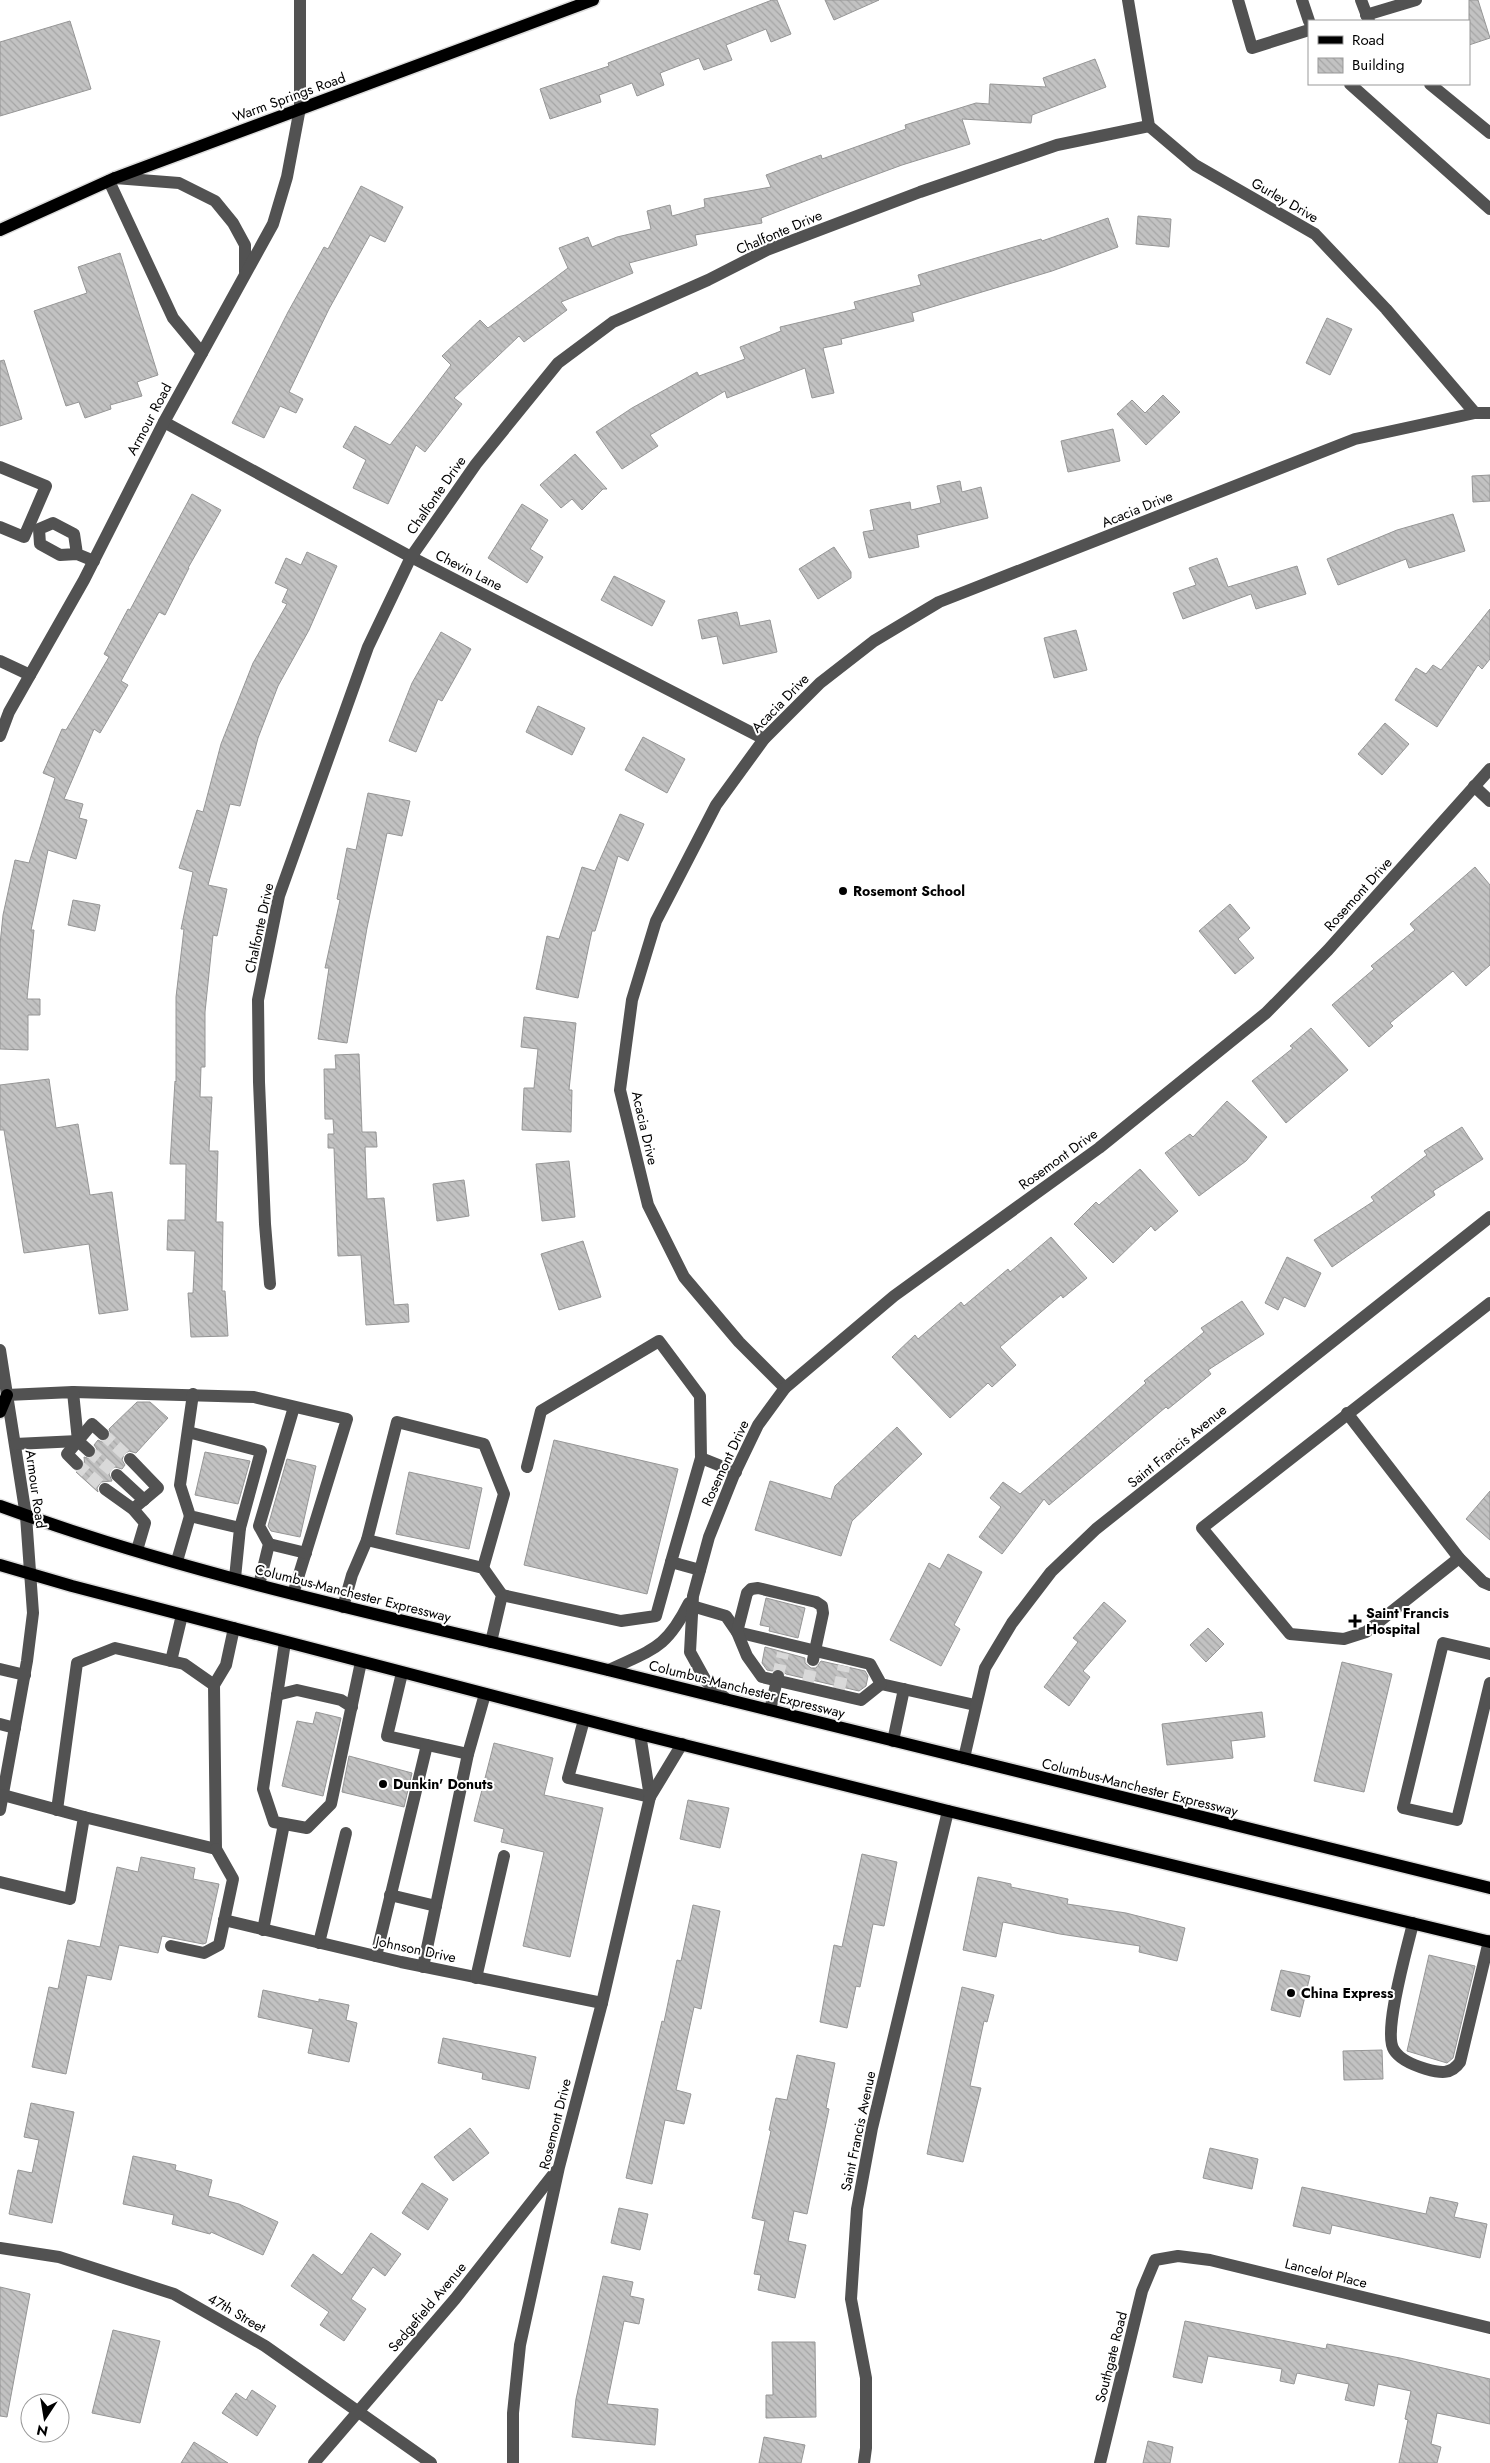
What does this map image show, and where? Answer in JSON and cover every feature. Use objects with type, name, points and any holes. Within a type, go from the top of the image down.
[{"type":"main road","name":"Warm Springs Road","points":[[0,230],[112,179],[593,0]]},
{"type":"main road","points":[[0,1412],[7,1395]]},
{"type":"main road","name":"Columbus-Manchester Expressway","points":[[0,1506],[26,1516],[177,1562],[343,1607],[609,1670],[1490,1888]]},
{"type":"main road","points":[[0,1565],[182,1615],[584,1720],[948,1811],[1489,1941]]},
{"type":"street","name":"Armour Road","points":[[0,736],[9,712],[94,560],[164,422],[273,224],[287,177],[300,108],[300,0]]},
{"type":"street","points":[[1128,0],[1149,126]]},
{"type":"street","points":[[1238,0],[1252,48],[1308,30]]},
{"type":"street","points":[[1302,0],[1309,20]]},
{"type":"street","points":[[1361,0],[1367,18],[1416,0]]},
{"type":"street","points":[[1351,85],[1490,209]]},
{"type":"street","points":[[1431,85],[1490,133]]},
{"type":"street","name":"Gurley Drive","points":[[1149,126],[1195,165],[1315,234],[1386,309],[1475,413]]},
{"type":"street","name":"Chalfonte Drive","points":[[270,1284],[259,1101],[258,1000],[279,896],[368,647],[411,557],[476,464],[558,363],[612,322],[708,280],[767,250],[920,192],[1057,145],[1149,126]]},
{"type":"street","points":[[202,353],[173,318],[112,179],[179,183],[215,201],[233,223],[245,245],[245,275]]},
{"type":"street","name":"Acacia Drive","points":[[785,1388],[739,1342],[684,1277],[648,1205],[620,1090],[632,1000],[656,921],[716,805],[764,740],[820,683],[874,642],[939,602],[1355,439],[1475,413],[1490,413]]},
{"type":"street","name":"Chevin Lane","points":[[164,422],[411,557],[764,740]]},
{"type":"street","points":[[0,466],[46,486],[34,527],[24,537],[0,527]]},
{"type":"street","points":[[34,527],[53,523],[74,534],[77,554]]},
{"type":"street","points":[[34,527],[40,544],[60,555],[77,554],[94,560]]},
{"type":"street","points":[[0,660],[30,675]]},
{"type":"street","name":"Rosemont Drive","points":[[726,1699],[706,1681],[690,1652],[692,1601],[709,1536],[736,1472],[758,1425],[785,1388],[894,1296],[1099,1148],[1266,1014],[1328,950],[1490,769]]},
{"type":"street","points":[[1474,786],[1490,801]]},
{"type":"street","name":"Saint Francis Avenue","points":[[964,1758],[975,1704],[985,1668],[1012,1623],[1051,1572],[1096,1529],[1490,1217]]},
{"type":"street","points":[[1459,1558],[1366,1632],[1344,1639],[1290,1634],[1202,1528],[1490,1303]]},
{"type":"street","points":[[367,1540],[483,1568],[502,1595],[621,1620],[656,1616],[700,1458],[700,1396],[659,1341],[541,1411],[527,1468]]},
{"type":"street","name":"Armour Road","points":[[0,1350],[26,1516],[33,1613],[25,1675],[0,1810]]},
{"type":"street","points":[[73,1392],[78,1441],[89,1452]]},
{"type":"street","points":[[7,1395],[73,1392],[254,1397],[346,1419],[293,1594]]},
{"type":"street","points":[[177,1562],[190,1516],[180,1485],[193,1394]]},
{"type":"street","points":[[259,1585],[269,1544],[259,1526],[294,1406]]},
{"type":"street","points":[[1347,1413],[1459,1558],[1483,1582],[1490,1585]]},
{"type":"street","points":[[343,1607],[352,1575],[367,1540],[397,1422],[484,1444],[504,1494],[483,1568]]},
{"type":"street","points":[[77,1464],[67,1454],[92,1424],[103,1434]]},
{"type":"street","points":[[188,1432],[261,1451],[240,1528],[235,1578]]},
{"type":"street","points":[[15,1444],[78,1441]]},
{"type":"street","points":[[700,1458],[736,1472]]},
{"type":"street","points":[[130,1459],[158,1488],[133,1509]]},
{"type":"street","points":[[116,1475],[144,1500]]},
{"type":"street","points":[[105,1488],[133,1509],[145,1523],[137,1550]]},
{"type":"street","points":[[190,1516],[240,1528]]},
{"type":"street","points":[[269,1544],[306,1553]]},
{"type":"street","points":[[671,1562],[700,1570]]},
{"type":"street","points":[[736,1632],[747,1593],[752,1589],[758,1588],[816,1602],[822,1606],[823,1613],[814,1655]]},
{"type":"street","points":[[491,1642],[502,1595]]},
{"type":"street","points":[[692,1601],[726,1616],[747,1656],[762,1677],[778,1678],[838,1692],[861,1700],[881,1684]]},
{"type":"street","name":"Rosemont Drive","points":[[609,1670],[665,1642],[677,1628],[692,1601]]},
{"type":"street","points":[[171,1661],[182,1615]]},
{"type":"street","points":[[171,1946],[204,1953],[219,1945],[233,1879],[216,1848],[214,1685],[226,1665],[234,1628]]},
{"type":"street","points":[[736,1632],[784,1649],[845,1662],[870,1664],[881,1684],[975,1704]]},
{"type":"street","points":[[286,1642],[263,1788],[274,1822],[307,1828],[331,1804],[361,1662]]},
{"type":"street","points":[[1490,1654],[1443,1643],[1403,1808],[1457,1820],[1490,1683]]},
{"type":"street","points":[[57,1810],[77,1663],[116,1648],[184,1664],[214,1685]]},
{"type":"street","points":[[0,1669],[25,1675]]},
{"type":"street","points":[[402,1673],[387,1736],[468,1754]]},
{"type":"street","points":[[770,1710],[778,1678]]},
{"type":"street","points":[[893,1741],[904,1689]]},
{"type":"street","points":[[277,1695],[297,1690],[341,1700],[352,1707]]},
{"type":"street","points":[[423,1967],[468,1754],[485,1694]]},
{"type":"street","points":[[584,1720],[568,1778],[650,1797]]},
{"type":"street","points":[[0,1724],[15,1728]]},
{"type":"street","name":"Rosemont Drive","points":[[640,1734],[650,1797]]},
{"type":"street","name":"Rosemont Drive","points":[[513,2463],[513,2413],[520,2345],[559,2167],[602,2003],[650,1797],[682,1744]]},
{"type":"street","points":[[376,1956],[427,1745]]},
{"type":"street","points":[[2,1795],[84,1817],[216,1848]]},
{"type":"street","name":"Saint Francis Avenue","points":[[864,2463],[866,2448],[866,2378],[851,2299],[857,2209],[872,2128],[948,1811]]},
{"type":"street","points":[[0,1882],[70,1899],[84,1817]]},
{"type":"street","points":[[263,1930],[284,1824]]},
{"type":"street","points":[[319,1943],[346,1833]]},
{"type":"street","points":[[476,1978],[504,1856]]},
{"type":"street","points":[[390,1895],[436,1906]]},
{"type":"street","name":"Johnson Drive","points":[[224,1920],[423,1967],[602,2003]]},
{"type":"street","points":[[1413,1923],[1393,2010],[1390,2040],[1394,2050],[1403,2058],[1418,2067],[1439,2072],[1449,2072],[1456,2069],[1460,2062],[1489,1941]]},
{"type":"street","name":"Sedgefield Avenue","points":[[314,2463],[455,2299],[559,2167]]},
{"type":"street","name":"47th Street","points":[[0,2248],[59,2257],[174,2294],[265,2346],[431,2463]]},
{"type":"street","name":"Lancelot Place","points":[[1154,2260],[1178,2256],[1210,2260],[1490,2328]]},
{"type":"street","name":"Southgate Road","points":[[1100,2463],[1142,2291],[1154,2260]]},
{"type":"building","points":[[772,0],[777,0],[791,34],[771,42],[766,29],[726,45],[732,60],[704,70],[699,58],[660,73],[664,85],[637,96],[632,83],[599,95],[601,102],[550,119],[540,89],[609,66],[608,63]]},
{"type":"building","points":[[825,0],[879,0],[834,20]]},
{"type":"building","points":[[1469,0],[1478,0],[1490,38],[1470,45]]},
{"type":"building","points":[[70,21],[91,89],[0,116],[0,42]]},
{"type":"building","points":[[1095,59],[1106,87],[1032,115],[1031,123],[962,119],[970,144],[902,165],[834,190],[761,218],[762,223],[695,235],[697,245],[629,263],[633,273],[561,302],[567,310],[524,342],[519,336],[454,398],[462,404],[425,452],[416,445],[388,504],[353,488],[366,460],[343,447],[355,426],[390,445],[451,365],[442,356],[480,320],[488,328],[568,268],[559,248],[588,237],[592,247],[617,237],[651,229],[647,211],[670,205],[672,216],[705,207],[704,199],[771,187],[766,175],[821,155],[822,159],[906,129],[905,125],[976,103],[989,104],[990,84],[1046,87],[1043,78]]},
{"type":"building","points":[[361,186],[403,207],[385,242],[370,235],[329,309],[289,392],[303,399],[296,413],[280,406],[264,438],[232,423],[288,312],[324,247],[328,249]]},
{"type":"building","points":[[1138,216],[1171,219],[1169,247],[1136,244]]},
{"type":"building","points":[[1108,218],[1118,247],[1052,271],[912,313],[914,321],[841,339],[842,344],[823,348],[834,393],[812,398],[805,368],[727,398],[725,391],[650,435],[658,446],[622,469],[596,432],[632,408],[697,372],[699,376],[745,359],[740,347],[781,331],[780,327],[856,309],[854,302],[921,285],[918,275],[1041,239],[1042,241]]},
{"type":"building","points":[[120,253],[158,375],[137,382],[142,396],[110,405],[111,409],[85,418],[79,402],[66,406],[34,311],[87,293],[78,267]]},
{"type":"building","points":[[1327,318],[1352,329],[1330,375],[1306,363]]},
{"type":"building","points":[[4,360],[22,419],[0,426],[0,361]]},
{"type":"building","points":[[1163,395],[1180,412],[1146,445],[1117,414],[1132,400],[1145,413]]},
{"type":"building","points":[[1113,429],[1120,461],[1068,472],[1061,441]]},
{"type":"building","points":[[575,454],[607,489],[603,489],[582,510],[572,499],[561,508],[540,485]]},
{"type":"building","points":[[1490,475],[1490,501],[1473,502],[1472,476]]},
{"type":"building","points":[[960,481],[962,492],[981,487],[988,518],[917,535],[919,547],[869,558],[863,532],[874,530],[870,510],[910,502],[911,510],[941,503],[937,486]]},
{"type":"building","points":[[192,494],[221,510],[188,568],[165,615],[159,612],[121,681],[128,685],[100,733],[94,729],[64,799],[83,804],[79,818],[87,820],[76,859],[48,850],[31,930],[34,930],[27,999],[40,999],[40,1015],[28,1015],[28,1050],[0,1049],[0,944],[3,915],[15,860],[29,863],[55,778],[43,773],[62,729],[66,730],[109,657],[104,654],[128,609],[130,610]]},
{"type":"building","points":[[522,504],[548,520],[530,549],[543,557],[527,583],[488,558]]},
{"type":"building","points":[[1453,514],[1465,551],[1409,568],[1406,559],[1338,585],[1327,559],[1397,530]]},
{"type":"building","points":[[834,547],[851,572],[851,578],[818,599],[799,569]]},
{"type":"building","points":[[307,552],[337,566],[309,630],[278,686],[258,738],[240,806],[230,804],[208,885],[227,889],[217,936],[213,935],[205,1012],[205,1067],[201,1067],[200,1097],[212,1097],[209,1151],[218,1151],[216,1222],[223,1222],[222,1291],[225,1291],[228,1336],[191,1337],[188,1293],[193,1293],[195,1251],[167,1250],[168,1220],[185,1220],[186,1164],[170,1164],[176,1082],[176,997],[184,929],[181,929],[193,872],[179,868],[197,810],[203,812],[221,744],[253,663],[287,604],[282,602],[288,589],[275,583],[286,558],[301,565]]},
{"type":"building","points":[[1217,558],[1228,587],[1297,566],[1306,594],[1256,609],[1251,594],[1183,619],[1173,593],[1196,585],[1189,568]]},
{"type":"building","points":[[614,576],[665,601],[652,626],[601,600]]},
{"type":"building","points":[[1490,609],[1490,659],[1482,669],[1478,665],[1437,727],[1395,700],[1416,668],[1426,674],[1433,665],[1441,670]]},
{"type":"building","points":[[737,612],[740,626],[770,620],[777,652],[723,664],[717,636],[702,639],[698,620]]},
{"type":"building","points":[[1076,630],[1087,670],[1054,678],[1044,638]]},
{"type":"building","points":[[441,632],[471,649],[442,701],[438,699],[416,752],[389,741],[412,683]]},
{"type":"building","points":[[538,706],[585,728],[572,755],[526,732]]},
{"type":"building","points":[[1385,723],[1409,744],[1382,775],[1358,754]]},
{"type":"building","points":[[643,737],[685,759],[667,793],[625,770]]},
{"type":"building","points":[[368,793],[410,801],[402,836],[387,833],[367,928],[347,1043],[318,1039],[329,968],[325,968],[340,900],[337,899],[347,848],[356,850]]},
{"type":"building","points":[[620,814],[644,824],[628,861],[618,856],[595,931],[592,931],[578,998],[536,989],[547,936],[559,939],[582,867],[595,871]]},
{"type":"building","points":[[1475,867],[1490,885],[1490,965],[1466,986],[1453,971],[1390,1023],[1393,1026],[1369,1047],[1332,1005],[1374,969],[1371,966],[1415,930],[1410,924]]},
{"type":"building","points":[[73,900],[100,905],[95,931],[68,925]]},
{"type":"building","points":[[1230,904],[1250,928],[1238,939],[1254,958],[1235,974],[1199,931]]},
{"type":"building","points":[[524,1017],[576,1023],[569,1090],[572,1090],[571,1132],[522,1130],[524,1088],[534,1088],[538,1049],[521,1047]]},
{"type":"building","points":[[1311,1028],[1348,1070],[1286,1123],[1252,1081],[1293,1048],[1290,1046]]},
{"type":"building","points":[[359,1054],[362,1132],[376,1132],[377,1147],[365,1147],[367,1199],[384,1198],[394,1305],[408,1304],[409,1322],[366,1325],[361,1255],[338,1256],[334,1148],[328,1148],[328,1134],[334,1134],[333,1119],[325,1119],[324,1069],[336,1069],[335,1055]]},
{"type":"building","points":[[49,1079],[56,1128],[78,1124],[90,1195],[112,1192],[128,1310],[99,1314],[89,1244],[24,1253],[4,1130],[0,1130],[0,1085]]},
{"type":"building","points":[[1227,1101],[1267,1137],[1246,1161],[1199,1196],[1165,1153],[1190,1134],[1193,1137]]},
{"type":"building","points":[[1462,1127],[1483,1159],[1433,1191],[1435,1195],[1332,1267],[1314,1240],[1374,1201],[1371,1197],[1427,1155],[1424,1151]]},
{"type":"building","points":[[569,1161],[575,1217],[542,1221],[536,1164]]},
{"type":"building","points":[[1140,1169],[1178,1211],[1155,1231],[1151,1226],[1113,1263],[1074,1224],[1096,1202],[1099,1205]]},
{"type":"building","points":[[464,1180],[469,1216],[437,1221],[433,1184]]},
{"type":"building","points":[[1051,1237],[1087,1278],[1063,1298],[1061,1295],[1000,1347],[1016,1365],[992,1387],[988,1383],[950,1418],[892,1357],[915,1335],[918,1339],[961,1302],[964,1306],[1008,1269],[1010,1272]]},
{"type":"building","points":[[583,1241],[601,1297],[559,1310],[541,1254]]},
{"type":"building","points":[[1287,1257],[1321,1273],[1305,1307],[1284,1297],[1278,1310],[1265,1303]]},
{"type":"building","points":[[1242,1301],[1264,1334],[1208,1370],[1211,1374],[1168,1409],[1166,1407],[1049,1505],[1044,1499],[1002,1554],[979,1537],[1001,1507],[990,1498],[1003,1482],[1020,1494],[1146,1383],[1144,1381],[1204,1332],[1201,1328]]},
{"type":"building","points":[[137,1402],[150,1402],[168,1418],[136,1453],[129,1451],[124,1454],[122,1460],[125,1465],[122,1469],[115,1467],[111,1469],[109,1474],[112,1481],[101,1482],[97,1488],[98,1492],[76,1472],[85,1467],[84,1457],[91,1459],[95,1456],[97,1449],[94,1445],[98,1440],[102,1442],[109,1440],[111,1435],[109,1429]]},
{"type":"building","points":[[897,1427],[922,1454],[852,1521],[841,1556],[755,1530],[770,1481],[831,1499],[835,1486]]},
{"type":"building","points":[[554,1440],[678,1469],[647,1594],[524,1565]]},
{"type":"building","points":[[205,1452],[250,1461],[238,1504],[195,1495]]},
{"type":"building","points":[[287,1459],[316,1466],[300,1537],[271,1531],[268,1526]]},
{"type":"building","points":[[409,1472],[482,1488],[469,1549],[396,1534]]},
{"type":"building","points":[[1490,1491],[1490,1540],[1466,1519]]},
{"type":"building","points":[[948,1554],[982,1572],[954,1625],[960,1629],[941,1666],[890,1640],[929,1563],[940,1569]]},
{"type":"building","points":[[766,1598],[805,1608],[798,1638],[769,1631],[770,1627],[760,1625]]},
{"type":"building","points":[[1104,1602],[1126,1621],[1083,1671],[1090,1677],[1069,1706],[1044,1687],[1078,1642],[1073,1638]]},
{"type":"building","points":[[1208,1628],[1224,1644],[1206,1662],[1190,1645]]},
{"type":"building","points":[[765,1647],[805,1658],[805,1663],[811,1668],[816,1668],[821,1661],[865,1671],[868,1676],[866,1686],[859,1691],[786,1674],[779,1668],[772,1671],[767,1670],[762,1663]]},
{"type":"building","points":[[1342,1662],[1392,1674],[1364,1792],[1314,1781]]},
{"type":"building","points":[[316,1712],[341,1718],[323,1796],[282,1786],[297,1721],[313,1724]]},
{"type":"building","points":[[1262,1712],[1265,1737],[1231,1741],[1233,1758],[1167,1765],[1162,1724]]},
{"type":"building","points":[[494,1743],[553,1758],[544,1795],[603,1808],[570,1957],[523,1946],[544,1852],[501,1842],[504,1829],[474,1821]]},
{"type":"building","name":"Dunkin' Donuts","points":[[349,1756],[412,1773],[404,1807],[342,1792]]},
{"type":"building","points":[[688,1800],[729,1808],[720,1848],[680,1839]]},
{"type":"building","points":[[862,1854],[897,1862],[884,1926],[873,1924],[860,1987],[856,1986],[847,2028],[820,2022],[834,1945],[842,1947]]},
{"type":"building","points":[[141,1857],[195,1868],[193,1879],[219,1884],[206,1943],[162,1936],[158,1953],[119,1945],[111,1980],[87,1975],[66,2074],[32,2067],[49,1987],[58,1989],[68,1940],[100,1947],[117,1867],[138,1872]]},
{"type":"building","points":[[978,1877],[1011,1884],[1011,1887],[1068,1899],[1067,1904],[1126,1913],[1185,1928],[1177,1961],[1139,1952],[1140,1946],[1060,1934],[1003,1922],[996,1957],[963,1950]]},
{"type":"building","points":[[693,1905],[720,1911],[701,2009],[694,2007],[676,2090],[691,2094],[684,2124],[665,2120],[652,2184],[626,2178],[662,2021],[664,2022],[677,1960],[681,1961]]},
{"type":"building","points":[[1429,1955],[1475,1966],[1453,2058],[1447,2063],[1407,2051]]},
{"type":"building","name":"China Express","points":[[1281,1970],[1310,1976],[1300,2017],[1271,2010]]},
{"type":"building","points":[[962,1987],[994,1995],[987,2022],[984,2021],[970,2086],[981,2088],[963,2162],[927,2154]]},
{"type":"building","points":[[263,1990],[319,2002],[319,1999],[349,2005],[346,2020],[357,2023],[349,2062],[308,2053],[313,2029],[258,2017]]},
{"type":"building","points":[[443,2038],[536,2057],[529,2089],[482,2079],[483,2073],[438,2063]]},
{"type":"building","points":[[1382,2050],[1383,2079],[1344,2080],[1343,2051]]},
{"type":"building","points":[[797,2055],[835,2063],[826,2108],[829,2109],[807,2214],[794,2211],[788,2241],[806,2245],[795,2298],[758,2290],[761,2275],[754,2274],[765,2221],[752,2218],[771,2131],[769,2130],[776,2098],[787,2100]]},
{"type":"building","points":[[31,2103],[74,2112],[52,2223],[9,2214],[18,2170],[32,2173],[39,2140],[24,2137]]},
{"type":"building","points":[[470,2128],[489,2153],[453,2181],[434,2157]]},
{"type":"building","points":[[1210,2148],[1258,2159],[1252,2189],[1203,2178]]},
{"type":"building","points":[[133,2156],[176,2165],[175,2170],[212,2180],[208,2196],[239,2204],[278,2222],[263,2255],[211,2232],[210,2234],[172,2224],[174,2215],[123,2204]]},
{"type":"building","points":[[422,2183],[448,2199],[428,2230],[402,2213]]},
{"type":"building","points":[[1302,2187],[1426,2214],[1430,2197],[1458,2203],[1454,2217],[1487,2224],[1480,2258],[1332,2225],[1330,2234],[1293,2226]]},
{"type":"building","points":[[619,2208],[648,2214],[640,2250],[611,2243]]},
{"type":"building","points":[[371,2233],[401,2254],[385,2276],[373,2267],[351,2299],[366,2309],[344,2341],[320,2325],[329,2312],[291,2286],[313,2254],[342,2275]]},
{"type":"building","points":[[603,2276],[633,2282],[630,2296],[644,2299],[639,2324],[624,2321],[607,2404],[658,2409],[655,2445],[572,2437],[576,2399]]},
{"type":"building","points":[[0,2287],[30,2294],[7,2417],[0,2416]]},
{"type":"building","points":[[1185,2321],[1326,2349],[1327,2344],[1400,2358],[1490,2379],[1490,2424],[1437,2413],[1431,2444],[1441,2447],[1437,2463],[1399,2463],[1408,2420],[1405,2419],[1411,2391],[1378,2384],[1374,2406],[1345,2400],[1349,2384],[1297,2373],[1294,2384],[1280,2381],[1282,2369],[1208,2356],[1202,2383],[1173,2377]]},
{"type":"building","points":[[113,2330],[160,2341],[140,2423],[92,2413]]},
{"type":"building","points":[[772,2342],[815,2342],[816,2417],[766,2418],[766,2395],[773,2395]]},
{"type":"building","points":[[252,2390],[276,2406],[257,2436],[222,2413],[236,2393],[246,2400]]},
{"type":"building","points":[[764,2437],[805,2445],[801,2463],[759,2463]]},
{"type":"building","points":[[1148,2441],[1173,2447],[1170,2463],[1143,2463]]},
{"type":"building","points":[[194,2442],[228,2463],[181,2463]]},
{"type":"tunnel","points":[[103,1434],[130,1459]]},
{"type":"tunnel","points":[[89,1451],[117,1475]]},
{"type":"tunnel","points":[[77,1464],[105,1489]]},
{"type":"tunnel","points":[[778,1676],[783,1653]]},
{"type":"tunnel","points":[[808,1682],[813,1660]]},
{"type":"tunnel","points":[[839,1689],[844,1666]]},
{"type":"place","name":"Rosemont School","points":[[843,891]]},
{"type":"place","name":"Saint Francis Hospital","points":[[1355,1621]]},
{"type":"place","name":"Dunkin' Donuts","points":[[383,1784]]},
{"type":"place","name":"China Express","points":[[1291,1993]]}]
